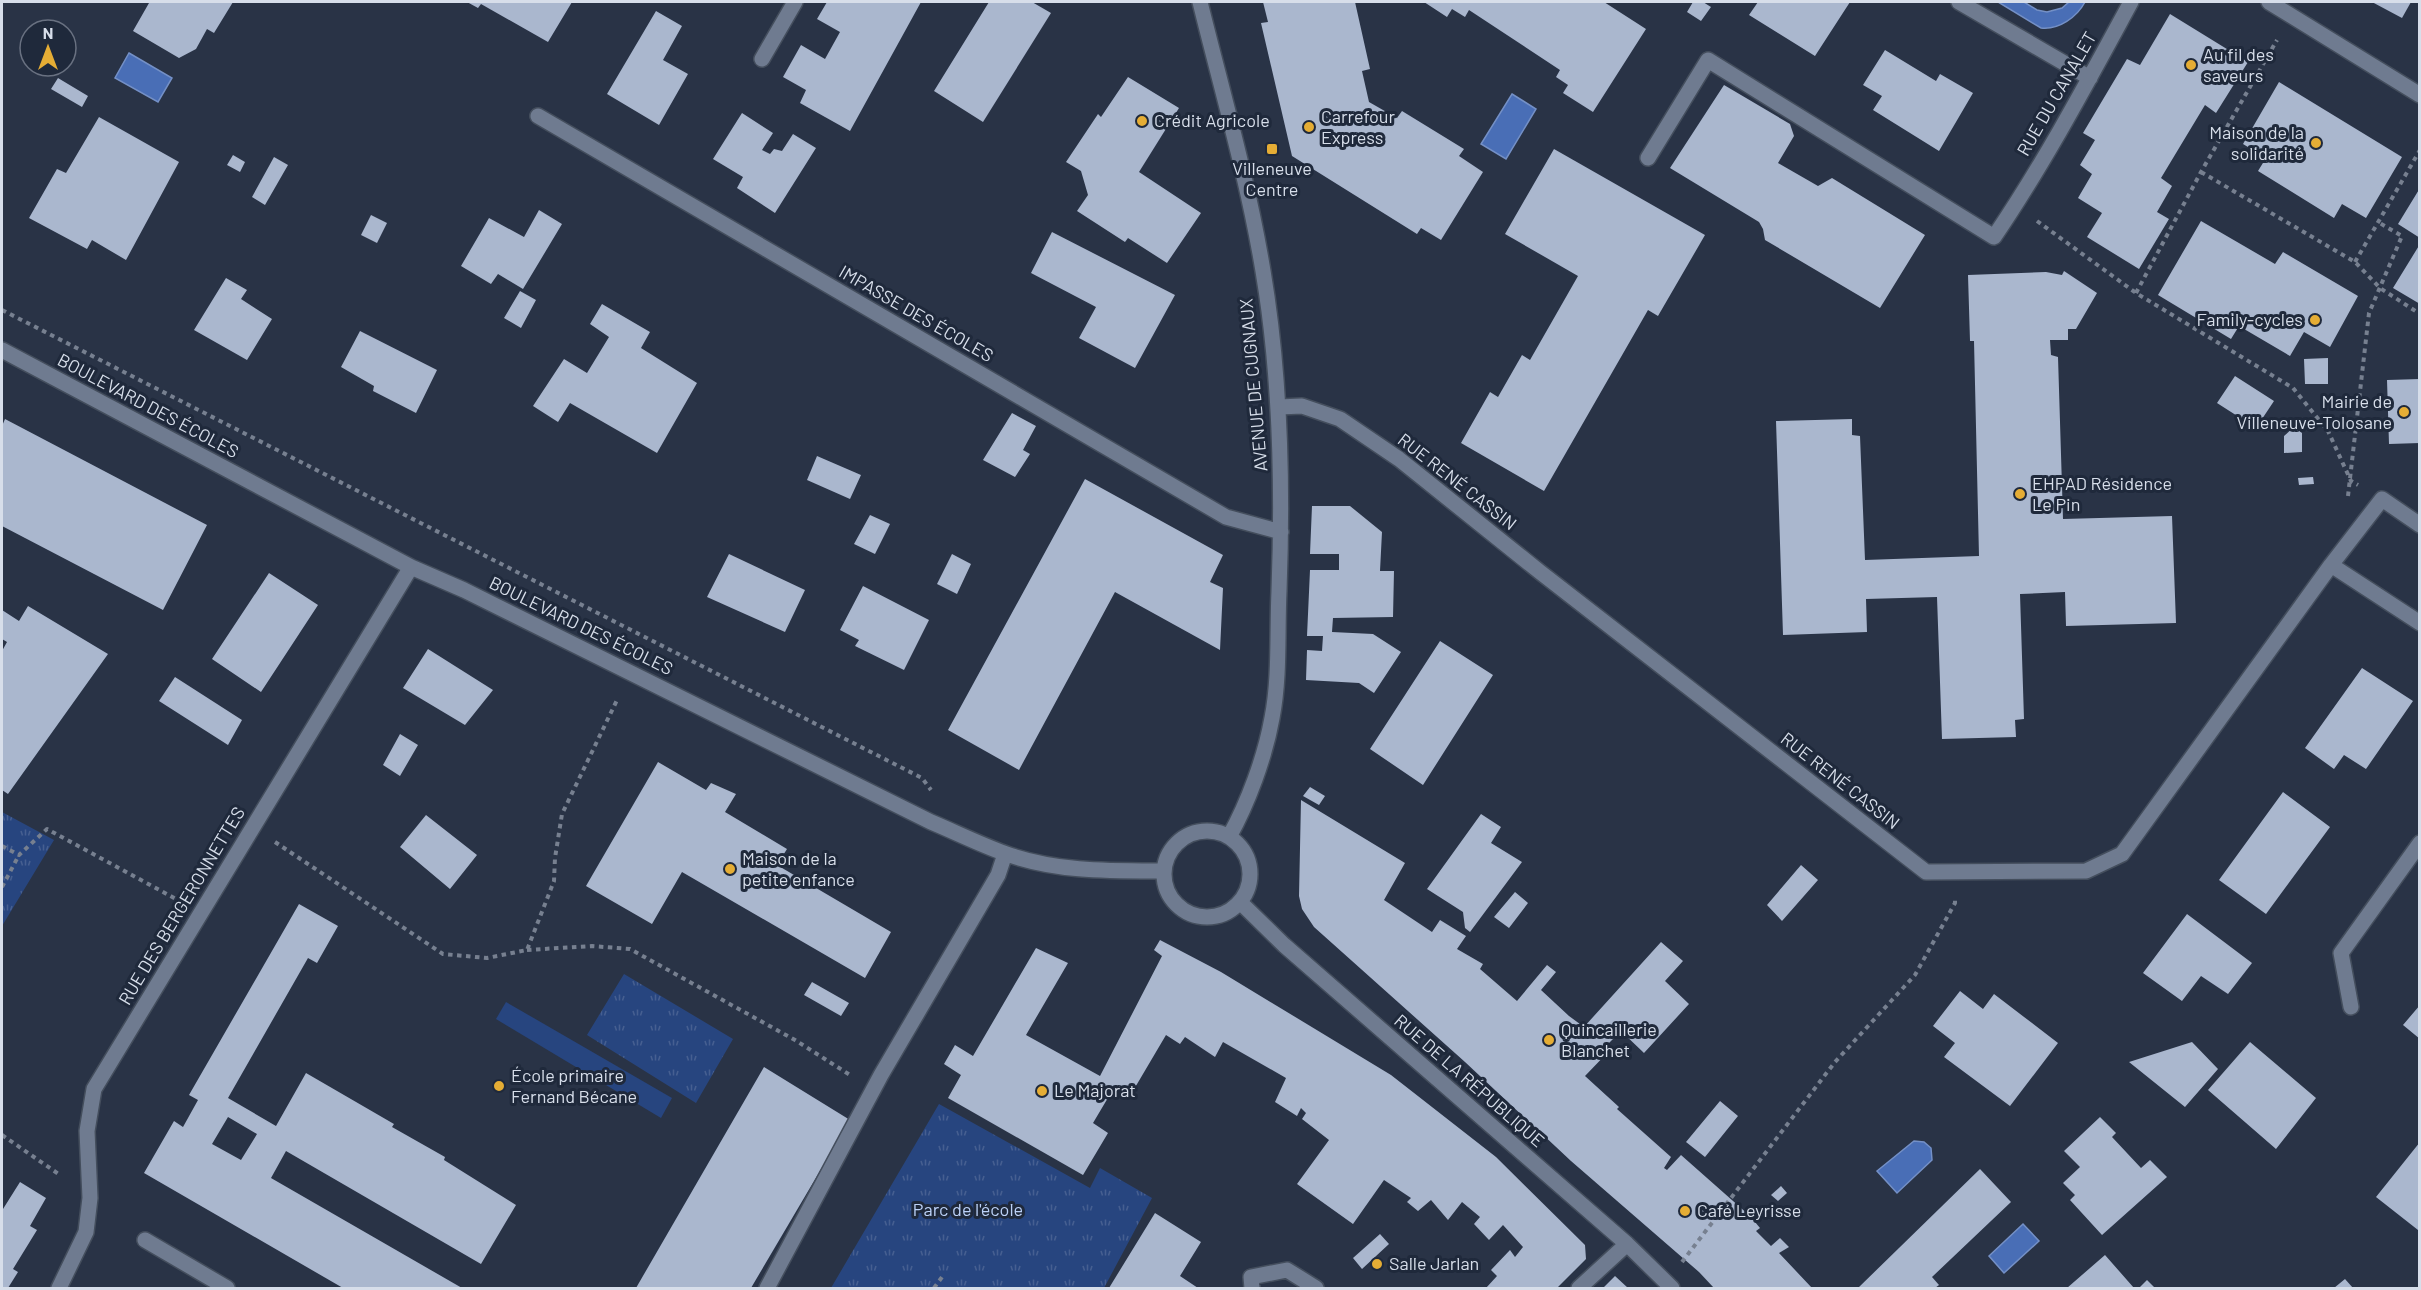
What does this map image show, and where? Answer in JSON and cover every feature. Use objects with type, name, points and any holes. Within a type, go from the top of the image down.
[{"type":"street","points":[[762,59],[795,2]]},
{"type":"street","name":"AVENUE DE CUGNAUX","points":[[1200,2],[1253,216],[1269,311],[1280,407],[1281,532],[1272,718],[1253,783],[1240,817],[1229,837]]},
{"type":"street","points":[[1959,2],[2090,78]]},
{"type":"street","name":"RUE DU CANALET","points":[[1648,158],[1708,60],[1994,237],[2016,206],[2131,2]]},
{"type":"street","points":[[2269,2],[2420,95]]},
{"type":"street","name":"IMPASSE DES ÉCOLES","points":[[538,116],[1226,517],[1281,532]]},
{"type":"street","name":"BOULEVARD DES ÉCOLES","points":[[2,350],[411,567],[464,590],[931,822],[1005,854],[1047,865],[1099,871],[1164,871]]},
{"type":"street","name":"RUE RENÉ CASSIN","points":[[1280,407],[1302,406],[1340,419],[1399,459],[1540,572],[1926,872],[2086,871],[2122,854],[2331,565],[2382,499],[2420,525]]},
{"type":"street","points":[[2331,565],[2420,623]]},
{"type":"street","name":"RUE DES BERGERONNETTES","points":[[59,1288],[86,1232],[90,1198],[87,1131],[94,1089],[411,567]]},
{"type":"street","points":[[1209,831],[1229,837],[1244,852],[1250,872],[1246,893],[1233,909],[1215,917],[1195,916],[1186,912],[1171,900],[1167,891],[1165,862],[1174,847],[1188,836],[1209,831]]},
{"type":"street","points":[[2350,1007],[2341,952],[2420,843]]},
{"type":"street","points":[[767,1288],[874,1089],[998,875],[1005,854]]},
{"type":"street","name":"RUE DE LA RÉPUBLIQUE","points":[[1240,902],[1293,953],[1627,1244],[1670,1286]]},
{"type":"street","points":[[145,1240],[227,1288]]},
{"type":"street","points":[[1579,1288],[1627,1244]]},
{"type":"street","points":[[1252,1288],[1251,1277],[1287,1269],[1316,1288]]},
{"type":"path","points":[[2136,293],[2201,172],[2290,16]]},
{"type":"path","points":[[2355,262],[2420,150]]},
{"type":"path","points":[[2201,172],[2355,262],[2380,288],[2420,314]]},
{"type":"path","points":[[2016,206],[2136,293],[2293,388],[2328,432],[2350,481],[2369,313],[2402,236],[2378,222]]},
{"type":"path","name":"BOULEVARD DES ÉCOLES","points":[[2,310],[922,778],[935,795]]},
{"type":"path","points":[[527,950],[554,882],[555,858],[562,814],[618,698]]},
{"type":"path","points":[[252,828],[443,954],[487,958],[527,950],[592,946],[630,949],[795,1040],[874,1089]]},
{"type":"path","points":[[2,887],[20,855],[47,829],[201,912]]},
{"type":"path","points":[[2,846],[20,855]]},
{"type":"path","points":[[1670,1286],[1835,1062],[1915,975],[1954,903],[1958,873]]},
{"type":"path","points":[[934,1288],[942,1277]]},
{"type":"green space","points":[[2,812],[54,840],[2,926]]},
{"type":"green space","points":[[624,974],[733,1039],[696,1103],[587,1035]]},
{"type":"green space","points":[[506,1002],[672,1098],[661,1118],[496,1019]]},
{"type":"green space","name":"Parc de l'école","points":[[939,1104],[1090,1188],[1100,1168],[1152,1198],[1104,1288],[831,1288]]},
{"type":"shaded area","points":[[1998,2],[2024,2],[2037,10],[2047,12],[2062,8],[2069,2],[2085,2],[2077,13],[2061,25],[2041,28]]},
{"type":"shaded area","points":[[129,53],[172,78],[158,102],[115,78]]},
{"type":"shaded area","points":[[1512,94],[1536,109],[1506,159],[1481,144]]},
{"type":"shaded area","points":[[1914,1141],[1924,1142],[1931,1148],[1932,1160],[1897,1193],[1877,1171]]},
{"type":"shaded area","points":[[2023,1224],[2039,1241],[2004,1273],[1989,1256]]},
{"type":"building","points":[[146,2],[233,2],[214,33],[207,29],[196,49],[179,58],[133,31],[149,3]]},
{"type":"building","points":[[467,2],[572,2],[548,42],[481,4],[478,8]]},
{"type":"building","points":[[827,2],[921,2],[850,131],[800,103],[806,90],[783,77],[801,45],[825,59],[840,32],[817,19]]},
{"type":"building","points":[[989,2],[1032,2],[1051,13],[983,122],[934,91]]},
{"type":"building","points":[[1263,2],[1355,2],[1370,69],[1362,71],[1369,102],[1397,118],[1402,111],[1464,149],[1459,156],[1483,172],[1441,240],[1421,228],[1417,234],[1292,156],[1261,23],[1268,22]]},
{"type":"building","points":[[1424,2],[1604,2],[1646,29],[1593,112],[1563,93],[1568,85],[1556,77],[1560,70],[1469,10],[1465,17],[1452,9],[1447,17]]},
{"type":"building","points":[[1693,2],[1703,2],[1711,7],[1701,21],[1687,12]]},
{"type":"building","points":[[1758,2],[1850,2],[1815,56],[1749,15]]},
{"type":"building","points":[[2372,2],[2411,2],[2402,18]]},
{"type":"building","points":[[656,11],[682,26],[663,60],[688,74],[659,125],[607,94]]},
{"type":"building","points":[[2170,14],[2248,62],[2216,113],[2205,105],[2161,178],[2172,186],[2157,212],[2169,219],[2139,269],[2087,237],[2102,213],[2078,198],[2092,174],[2080,165],[2095,140],[2083,133],[2127,59],[2140,65]]},
{"type":"building","points":[[1885,50],[1936,81],[1940,74],[1973,93],[1939,151],[1873,110],[1882,96],[1863,85]]},
{"type":"building","points":[[1128,77],[1179,108],[1139,172],[1201,213],[1167,263],[1128,238],[1125,242],[1077,211],[1088,195],[1081,171],[1066,162],[1098,114],[1101,117]]},
{"type":"building","points":[[58,78],[88,96],[82,107],[51,89]]},
{"type":"building","name":"Maison de la solidarité","points":[[2279,82],[2402,157],[2366,218],[2342,204],[2334,218],[2258,171],[2266,158],[2243,144]]},
{"type":"building","points":[[1724,85],[1790,124],[1794,136],[1778,163],[1818,186],[1832,178],[1925,235],[1880,308],[1765,240],[1759,222],[1670,168]]},
{"type":"building","points":[[742,113],[773,133],[762,150],[770,154],[774,149],[782,151],[793,134],[816,148],[775,213],[737,188],[743,177],[713,159]]},
{"type":"building","points":[[99,117],[179,162],[126,260],[92,240],[87,249],[29,218],[57,169],[66,173]]},
{"type":"building","points":[[1554,149],[1705,235],[1658,316],[1648,310],[1544,491],[1461,443],[1490,392],[1498,397],[1522,355],[1530,360],[1578,276],[1505,234]]},
{"type":"building","points":[[233,155],[245,162],[240,172],[227,165]]},
{"type":"building","points":[[274,157],[288,165],[265,205],[252,197]]},
{"type":"building","points":[[2420,188],[2420,238],[2398,224]]},
{"type":"building","points":[[539,210],[562,224],[523,289],[498,274],[491,284],[461,266],[489,218],[524,237]]},
{"type":"building","points":[[371,215],[387,223],[377,243],[361,235]]},
{"type":"building","points":[[2201,221],[2275,264],[2283,252],[2358,296],[2330,347],[2304,332],[2290,356],[2239,326],[2231,339],[2158,295]]},
{"type":"building","points":[[1052,232],[1175,295],[1135,368],[1079,338],[1096,307],[1031,273]]},
{"type":"building","points":[[2420,244],[2420,304],[2393,288]]},
{"type":"building","name":"EHPAD Résidence Le Pin","points":[[2064,271],[2097,293],[2076,329],[2068,329],[2068,340],[2050,340],[2051,355],[2058,357],[2063,519],[2172,516],[2176,623],[2066,626],[2065,592],[2020,594],[2024,719],[2015,720],[2016,737],[1942,739],[1937,597],[1866,599],[1867,632],[1783,635],[1776,421],[1852,419],[1852,435],[1860,436],[1865,560],[1979,556],[1974,341],[1970,341],[1968,275],[2046,272],[2062,275]]},
{"type":"building","points":[[226,278],[247,290],[241,299],[272,319],[247,360],[194,330]]},
{"type":"building","points":[[520,291],[536,300],[521,328],[504,318]]},
{"type":"building","points":[[602,304],[650,332],[641,348],[697,383],[657,453],[570,403],[558,422],[533,406],[564,359],[587,373],[609,337],[590,324]]},
{"type":"building","points":[[360,331],[437,370],[416,413],[373,391],[374,386],[341,367]]},
{"type":"building","points":[[2328,358],[2328,384],[2305,384],[2304,359]]},
{"type":"building","points":[[2235,376],[2274,401],[2256,428],[2217,403]]},
{"type":"building","name":"Mairie de Villeneuve-Tolosane","points":[[2420,379],[2420,443],[2389,444],[2387,380]]},
{"type":"building","points":[[1012,413],[1036,426],[1023,450],[1030,454],[1015,477],[983,460]]},
{"type":"building","points":[[5,419],[207,525],[163,610],[2,526],[2,426]]},
{"type":"building","points":[[2294,427],[2302,433],[2302,452],[2284,453],[2284,436]]},
{"type":"building","points":[[817,456],[861,475],[850,499],[807,480]]},
{"type":"building","points":[[2313,477],[2314,484],[2299,485],[2298,478]]},
{"type":"building","points":[[1085,479],[1223,555],[1210,582],[1223,588],[1220,650],[1115,592],[1019,770],[948,730]]},
{"type":"building","points":[[1312,506],[1350,506],[1382,532],[1380,571],[1394,571],[1393,617],[1333,618],[1332,632],[1373,634],[1401,652],[1374,693],[1359,683],[1306,680],[1307,650],[1322,651],[1323,636],[1307,636],[1310,570],[1339,570],[1339,554],[1310,554]]},
{"type":"building","points":[[870,515],[890,524],[875,554],[854,544]]},
{"type":"building","points":[[729,554],[805,590],[785,632],[707,597]]},
{"type":"building","points":[[952,554],[971,564],[957,594],[937,584]]},
{"type":"building","points":[[269,573],[318,605],[261,692],[212,659]]},
{"type":"building","points":[[863,586],[929,620],[904,670],[855,646],[859,640],[840,630]]},
{"type":"building","points":[[28,606],[108,654],[8,794],[2,790],[2,651],[7,642],[2,639],[2,610],[19,621]]},
{"type":"building","points":[[1440,641],[1493,675],[1423,785],[1370,749]]},
{"type":"building","points":[[428,649],[493,690],[465,725],[403,688]]},
{"type":"building","points":[[2362,668],[2413,701],[2366,769],[2344,755],[2334,769],[2305,748]]},
{"type":"building","points":[[175,677],[242,720],[228,745],[159,701]]},
{"type":"building","points":[[400,734],[418,745],[400,776],[383,765]]},
{"type":"building","name":"Maison de la petite enfance","points":[[658,762],[706,790],[711,783],[736,794],[725,812],[787,849],[777,865],[891,932],[865,978],[682,872],[652,924],[586,886]]},
{"type":"building","points":[[1310,787],[1325,796],[1319,805],[1303,796]]},
{"type":"building","points":[[2283,792],[2330,827],[2266,914],[2219,880]]},
{"type":"building","points":[[1301,800],[1405,863],[1384,900],[1432,932],[1440,920],[1466,936],[1457,949],[1483,964],[1480,969],[1517,1001],[1547,965],[1556,972],[1541,990],[1584,1027],[1661,942],[1683,961],[1665,981],[1689,1004],[1644,1053],[1621,1031],[1605,1047],[1610,1050],[1585,1076],[1619,1107],[1617,1109],[1671,1157],[1664,1168],[1667,1170],[1681,1155],[1750,1216],[1760,1228],[1756,1231],[1771,1246],[1780,1238],[1789,1247],[1779,1253],[1812,1288],[1714,1288],[1699,1272],[1571,1161],[1465,1062],[1314,927],[1302,909],[1299,896]]},
{"type":"building","points":[[1481,814],[1501,827],[1491,843],[1522,862],[1470,932],[1465,928],[1463,912],[1427,889]]},
{"type":"building","points":[[426,815],[477,855],[450,889],[400,847]]},
{"type":"building","points":[[1801,865],[1818,880],[1782,921],[1767,905]]},
{"type":"building","points":[[1515,892],[1528,903],[1509,928],[1494,917]]},
{"type":"building","points":[[299,904],[338,926],[317,963],[308,958],[228,1098],[276,1126],[306,1073],[394,1124],[392,1127],[445,1157],[444,1160],[516,1205],[481,1264],[286,1151],[271,1178],[462,1288],[343,1288],[144,1173],[174,1121],[183,1127],[198,1100],[189,1095]],"holes":[[[228,1117],[257,1134],[241,1160],[212,1144]]]},
{"type":"building","points":[[2187,914],[2252,963],[2228,994],[2201,976],[2182,1001],[2143,973]]},
{"type":"building","points":[[1160,940],[1221,972],[1391,1075],[1496,1157],[1585,1245],[1586,1259],[1557,1288],[1486,1288],[1497,1276],[1491,1270],[1510,1250],[1515,1257],[1523,1247],[1503,1225],[1489,1240],[1474,1224],[1480,1217],[1462,1202],[1448,1220],[1431,1200],[1418,1211],[1407,1202],[1411,1198],[1384,1180],[1353,1224],[1297,1184],[1329,1140],[1302,1119],[1306,1113],[1301,1108],[1297,1116],[1275,1102],[1286,1078],[1223,1042],[1215,1057],[1185,1037],[1180,1044],[1166,1035],[1130,1096],[1115,1086],[1093,1123],[1108,1133],[1083,1175],[948,1098],[961,1075],[944,1064],[955,1045],[973,1056],[1036,948],[1068,963],[1026,1035],[1100,1076],[1162,956],[1154,950]]},
{"type":"building","points":[[812,982],[849,1003],[841,1016],[804,995]]},
{"type":"building","points":[[1960,991],[1983,1009],[1994,994],[2058,1043],[2010,1106],[1944,1057],[1955,1043],[1933,1026]]},
{"type":"building","points":[[2420,1005],[2420,1039],[2403,1025]]},
{"type":"building","points":[[2192,1042],[2218,1069],[2185,1107],[2129,1062]]},
{"type":"building","points":[[2250,1042],[2316,1098],[2276,1149],[2208,1090]]},
{"type":"building","points":[[764,1067],[850,1120],[751,1288],[636,1288]]},
{"type":"building","points":[[1720,1101],[1738,1116],[1705,1157],[1686,1142]]},
{"type":"building","points":[[2100,1117],[2116,1133],[2112,1137],[2141,1168],[2150,1160],[2167,1177],[2102,1235],[2070,1200],[2075,1195],[2063,1183],[2080,1167],[2064,1151]]},
{"type":"building","points":[[2420,1142],[2420,1229],[2418,1230],[2376,1197]]},
{"type":"building","points":[[1980,1169],[2011,1202],[1932,1277],[1939,1285],[1935,1288],[1858,1288]]},
{"type":"building","points":[[20,1182],[46,1198],[30,1226],[37,1230],[13,1269],[18,1272],[8,1288],[2,1288],[2,1208]]},
{"type":"building","points":[[1781,1186],[1787,1193],[1778,1201],[1771,1195]]},
{"type":"building","points":[[1155,1213],[1201,1242],[1180,1276],[1198,1288],[1109,1288]]},
{"type":"building","points":[[1380,1234],[1389,1244],[1362,1269],[1353,1258]]},
{"type":"building","points":[[2105,1255],[2134,1288],[2067,1288]]},
{"type":"building","points":[[1615,1276],[1628,1288],[1603,1288]]},
{"type":"building","points":[[2345,1279],[2353,1288],[2334,1288]]},
{"type":"building","points":[[2147,1280],[2155,1288],[2139,1288]]},
{"type":"place","name":"Au fil des saveurs","points":[[2191,65]]},
{"type":"place","name":"Crédit Agricole","points":[[1142,121]]},
{"type":"place","name":"Carrefour Express","points":[[1309,127]]},
{"type":"place","name":"Maison de la solidarité","points":[[2316,143]]},
{"type":"place","name":"Villeneuve Centre","points":[[1272,149]]},
{"type":"place","name":"Family-cycles","points":[[2315,320]]},
{"type":"place","name":"Mairie de Villeneuve-Tolosane","points":[[2404,412]]},
{"type":"place","name":"EHPAD Résidence Le Pin","points":[[2020,494]]},
{"type":"place","name":"Maison de la petite enfance","points":[[730,869]]},
{"type":"place","name":"Quincaillerie Blanchet","points":[[1549,1040]]},
{"type":"place","name":"École primaire Fernand Bécane","points":[[499,1086]]},
{"type":"place","name":"Le Majorat","points":[[1042,1091]]},
{"type":"place","name":"Café Leyrisse","points":[[1685,1211]]},
{"type":"place","name":"Salle Jarlan","points":[[1377,1264]]}]
